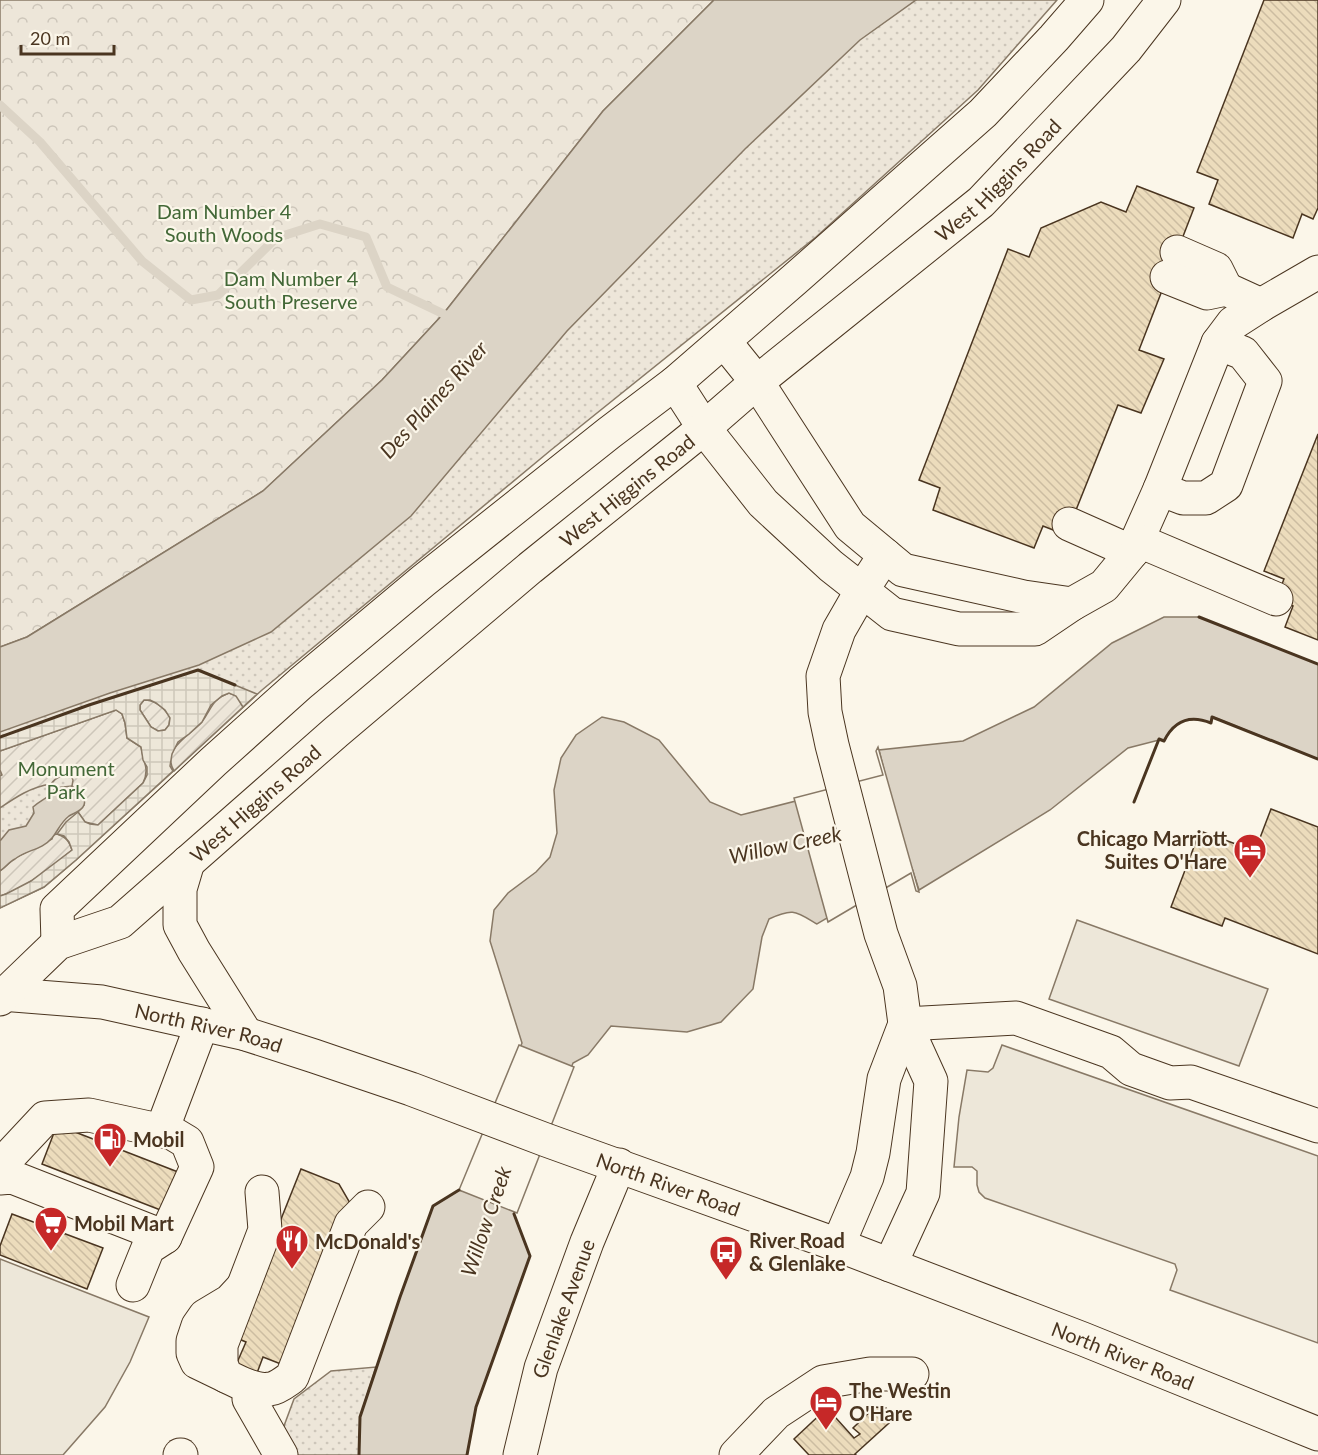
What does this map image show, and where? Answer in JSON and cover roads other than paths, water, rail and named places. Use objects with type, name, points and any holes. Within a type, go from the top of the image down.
[{"type":"main road","points":[[58,943],[57,909],[222,754],[301,683],[423,581],[675,383],[724,341],[983,113],[1087,0]]},
{"type":"main road","name":"West Higgins Road","points":[[1,996],[58,943],[120,922],[336,732],[530,568],[981,202],[1126,49],[1164,0]]},
{"type":"main road","points":[[1172,265],[1216,269],[1226,289],[1261,305]]},
{"type":"main road","points":[[675,383],[704,428],[763,504],[831,566],[892,614],[959,628],[1035,629],[1104,586],[1135,546],[1218,343],[1233,323],[1318,272]]},
{"type":"main road","points":[[724,341],[757,382],[850,526],[903,570],[1024,597],[1072,604]]},
{"type":"main road","points":[[1160,489],[1183,498],[1206,498],[1226,485],[1265,381],[1243,353],[1218,343]]},
{"type":"main road","points":[[1069,524],[1276,599]]},
{"type":"main road","points":[[885,555],[839,630],[823,676],[825,712],[832,745],[881,934],[900,986],[905,1024],[931,1082],[923,1193],[890,1264]]},
{"type":"main road","points":[[188,862],[180,890],[180,925],[246,1034]]},
{"type":"main road","name":"North River Road","points":[[1,996],[102,1002],[246,1034],[389,1082],[890,1264],[1318,1434]]},
{"type":"main road","points":[[905,1024],[1016,1018],[1111,1052],[1131,1069],[1170,1083],[1191,1082],[1318,1126]]},
{"type":"main road","points":[[162,1130],[202,1024]]},
{"type":"main road","points":[[838,1245],[867,1177],[873,1153],[884,1079],[905,1024]]},
{"type":"main road","points":[[0,1166],[45,1118],[89,1115],[162,1130],[187,1142],[197,1167],[165,1237],[148,1248],[133,1285]]},
{"type":"main road","name":"Glenlake Avenue","points":[[520,1455],[541,1368],[587,1242],[619,1165]]},
{"type":"main road","points":[[0,1178],[12,1177],[165,1237]]},
{"type":"main road","points":[[262,1192],[265,1230],[221,1345],[221,1364],[226,1376],[249,1387],[268,1390],[292,1377],[351,1224],[368,1207]]},
{"type":"main road","points":[[736,1455],[776,1413],[823,1382],[870,1374],[912,1374]]},
{"type":"main road","points":[[249,1399],[281,1455]]},
{"type":"water","name":"Des Plaines River","points":[[714,0],[916,0],[860,40],[745,149],[567,331],[411,516],[271,632],[199,665],[110,693],[0,732],[0,647],[27,637],[263,491],[382,380],[444,313],[603,111]]},
{"type":"water","name":"Willow Creek","points":[[1164,617],[1199,617],[1318,664],[1318,759],[1213,717],[1211,723],[1196,719],[1183,721],[1172,728],[1164,741],[1159,740],[1128,748],[1050,810],[919,890],[912,868],[817,924],[794,912],[769,919],[762,937],[753,989],[721,1022],[687,1032],[611,1026],[588,1055],[573,1063],[514,1214],[530,1256],[476,1407],[467,1455],[359,1455],[360,1417],[433,1206],[459,1190],[462,1191],[522,1043],[490,941],[494,910],[508,893],[536,872],[550,857],[557,833],[554,790],[561,758],[576,735],[602,717],[624,722],[659,740],[710,802],[741,815],[886,778],[879,750],[963,741],[1034,707],[1112,643]]},
{"type":"water","points":[[72,786],[84,799],[82,809],[69,816],[48,842],[19,856],[0,871],[0,841],[9,830],[26,826],[34,813],[33,807],[55,788]]},
{"type":"waterway","points":[[0,105],[40,142],[142,261],[191,300],[218,295],[276,238],[320,224],[366,237],[387,287],[452,318]]},
{"type":"place","name":"Chicago Marriott Suites O'Hare","points":[[1250,879]]},
{"type":"place","name":"Mobil","points":[[110,1168]]},
{"type":"place","name":"Mobil Mart","points":[[51,1252]]},
{"type":"place","name":"McDonald's","points":[[292,1270]]},
{"type":"place","name":"River Road & Glenlake","points":[[726,1281]]},
{"type":"place","name":"The Westin O'Hare","points":[[826,1431]]},
{"type":"park label","name":"Dam Number 4 South Woods","points":[[224,222]]},
{"type":"park label","name":"Dam Number 4 South Preserve","points":[[291,290]]},
{"type":"park label","name":"Monument Park","points":[[66,780]]}]
